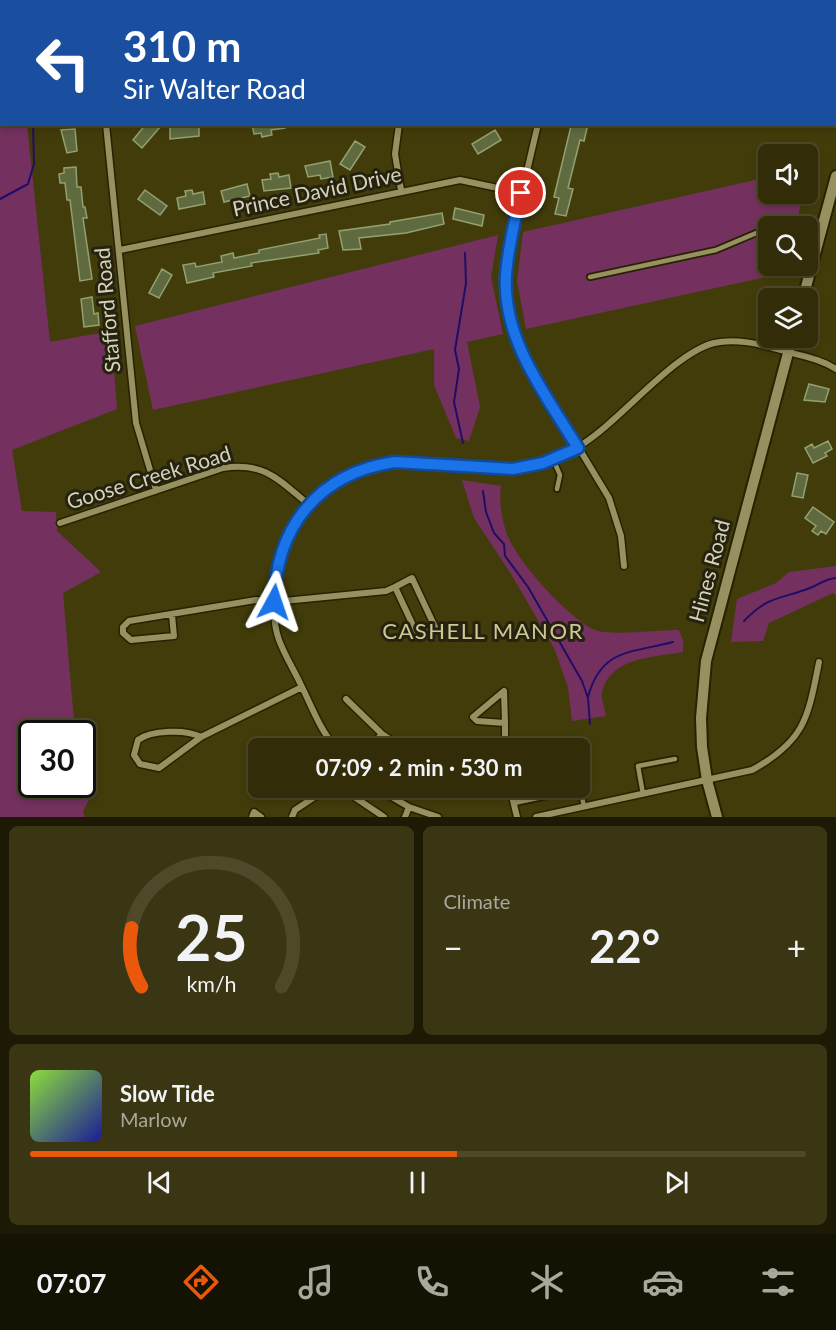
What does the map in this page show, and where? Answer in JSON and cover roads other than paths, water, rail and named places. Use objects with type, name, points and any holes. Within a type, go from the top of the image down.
[{"type":"street","name":"Stafford Road","points":[[106,126],[136,423],[156,490]]},
{"type":"street","points":[[399,126],[395,154],[401,190]]},
{"type":"street","points":[[538,126],[509,248],[506,277],[507,306],[522,354],[609,498],[621,536],[624,566]]},
{"type":"street","points":[[806,288],[836,176]]},
{"type":"street","name":"Prince David Drive","points":[[120,250],[401,190],[460,180],[521,193]]},
{"type":"street","points":[[329,738],[315,717],[279,639],[274,602],[276,579],[283,548],[308,504],[342,478],[379,464],[416,461],[491,470],[513,469],[553,459],[578,448],[696,351],[714,343],[736,341],[788,352],[817,359],[836,369]]},
{"type":"street","name":"Hines Road","points":[[717,817],[707,780],[701,718],[706,661],[789,348]]},
{"type":"street","name":"Goose Creek Road","points":[[60,523],[223,468],[244,465],[258,467],[271,474],[308,504]]},
{"type":"street","points":[[172,615],[174,636],[131,640],[123,633],[123,627],[129,621],[256,600],[274,602],[386,591],[395,586],[412,578],[435,627],[418,636],[395,586]]},
{"type":"street","points":[[536,817],[752,770],[784,750],[808,717],[819,663]]},
{"type":"street","points":[[201,737],[189,733],[148,734],[138,740],[134,755],[140,764],[159,768],[201,737],[302,687]]},
{"type":"street","points":[[505,738],[506,723],[504,691],[473,717],[477,722],[506,723]]},
{"type":"street","points":[[346,699],[388,738]]},
{"type":"street","points":[[379,738],[382,734]]},
{"type":"street","points":[[292,817],[295,810],[313,798]]},
{"type":"street","points":[[356,798],[384,817]]},
{"type":"street","points":[[393,798],[409,807],[438,817]]},
{"type":"street","points":[[513,798],[517,817]]},
{"type":"street","points":[[405,817],[409,807]]},
{"type":"street","points":[[252,817],[254,812],[261,817]]},
{"type":"lane","points":[[590,277],[716,250],[758,232]]},
{"type":"lane","points":[[553,459],[560,475],[557,489]]},
{"type":"lane","points":[[643,794],[638,766],[675,759]]},
{"type":"lane","points":[[514,803],[580,789],[584,806]]},
{"type":"waterway","points":[[0,199],[28,184],[34,164],[33,126]]},
{"type":"waterway","points":[[463,443],[454,402],[459,369],[455,350],[466,283],[465,253]]},
{"type":"waterway","points":[[483,491],[486,512],[494,533],[504,544],[505,556],[528,587],[582,681],[588,698],[590,724]]},
{"type":"waterway","points":[[744,621],[768,602],[836,578]]},
{"type":"waterway","points":[[588,697],[601,669],[610,661],[632,651],[673,642]]},
{"type":"district","name":"CASHELL MANOR","points":[[483,631]]}]
